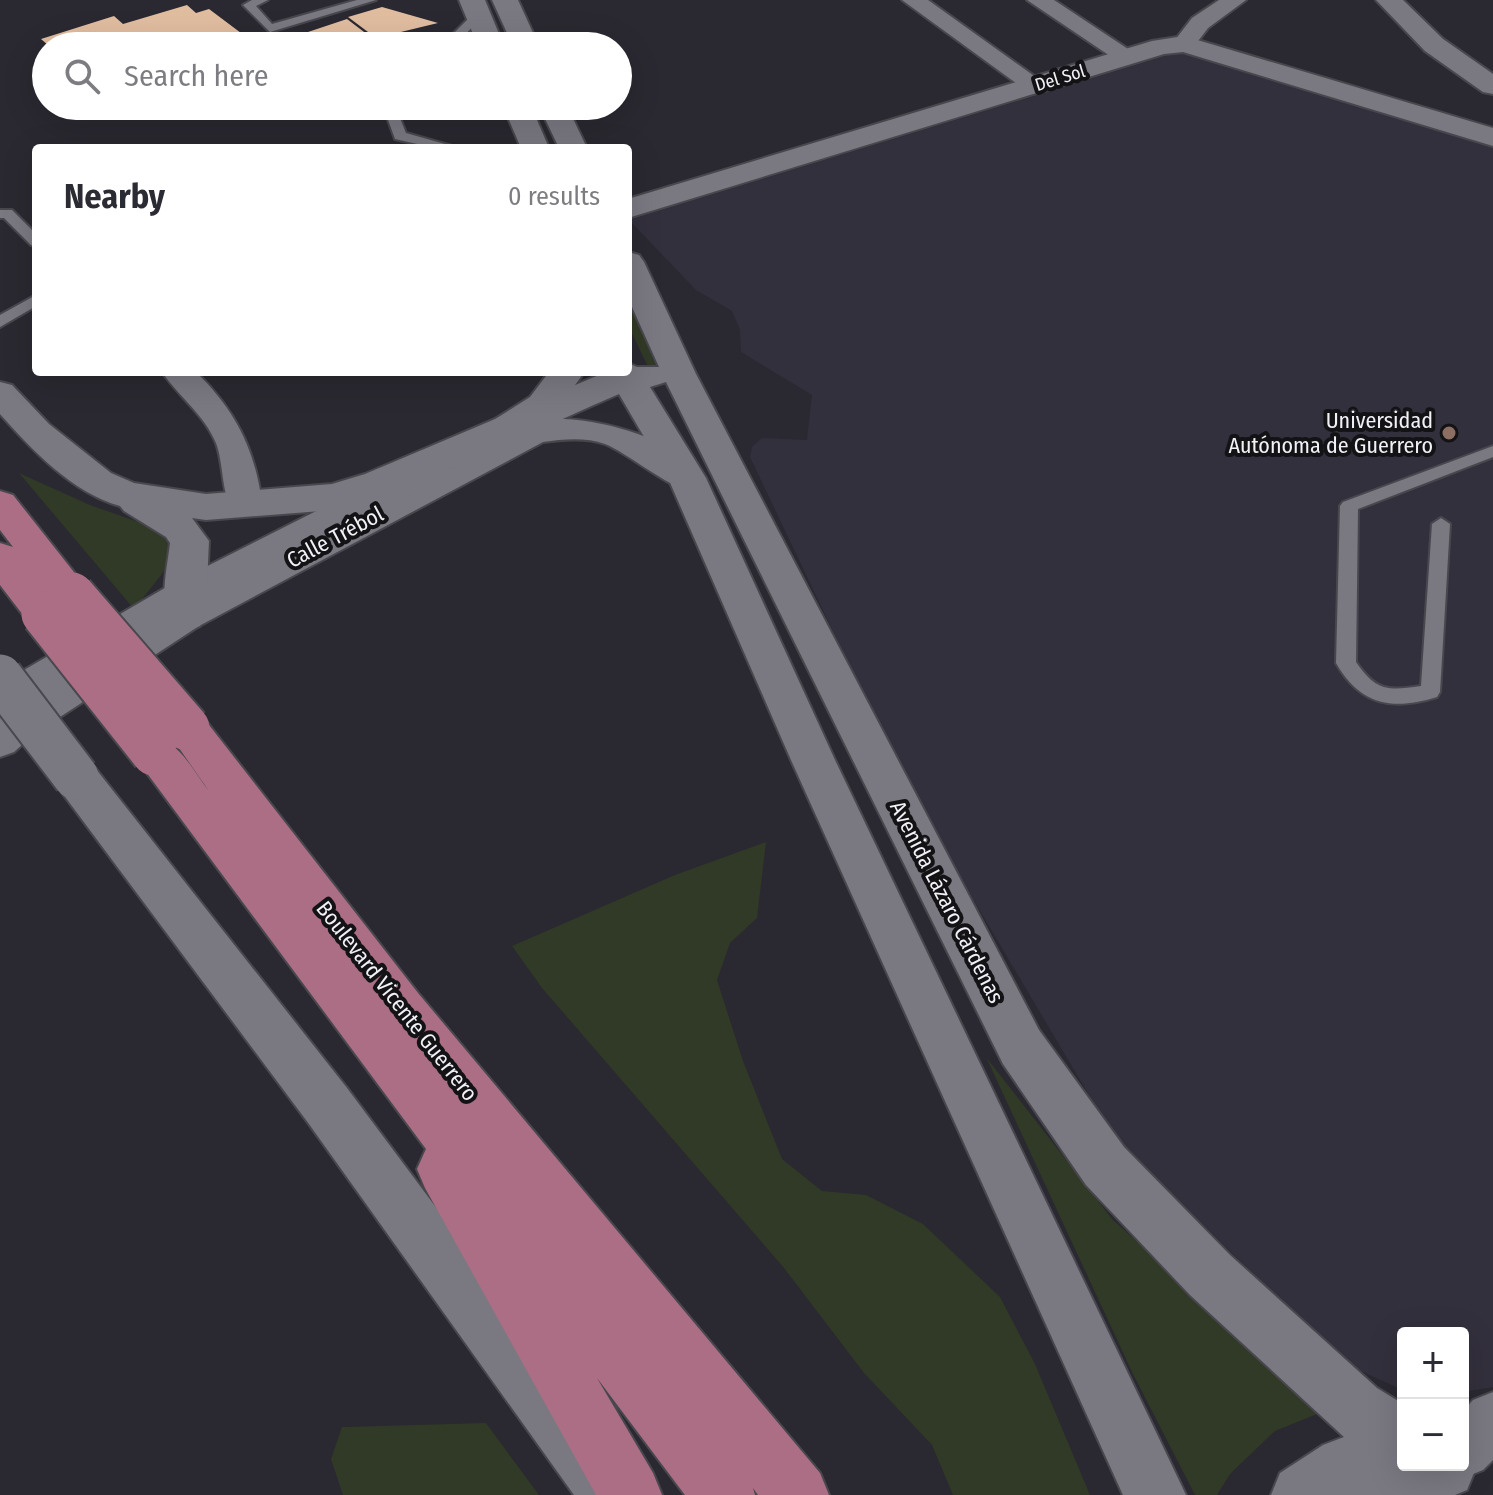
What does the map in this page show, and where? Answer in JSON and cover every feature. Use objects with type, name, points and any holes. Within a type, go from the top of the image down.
[{"type":"highway","name":"Boulevard Vicente Guerrero","points":[[0,504],[58,605],[400,1009],[798,1495]]},
{"type":"highway","name":"Boulevard Vicente Guerrero","points":[[0,557],[58,605]]},
{"type":"highway","name":"Boulevard Vicente Guerrero","points":[[170,740],[366,1032],[724,1495]]},
{"type":"highway","points":[[366,1032],[631,1495]]},
{"type":"main road","points":[[505,0],[520,32]]},
{"type":"main road","points":[[1389,0],[1434,45],[1493,86]]},
{"type":"main road","points":[[475,7],[485,32]]},
{"type":"main road","name":"Del Sol","points":[[632,208],[1128,57],[1184,44],[1493,137]]},
{"type":"main road","points":[[523,120],[533,144]]},
{"type":"main road","points":[[560,120],[571,144]]},
{"type":"main road","name":"Avenida Lázaro Cárdenas","points":[[632,271],[679,374],[1021,1047],[1105,1166],[1210,1275],[1356,1409],[1397,1434]]},
{"type":"main road","points":[[632,376],[679,374]]},
{"type":"main road","name":"Calle Trébol","points":[[0,704],[524,419],[543,405],[564,376]]},
{"type":"main road","points":[[127,495],[206,507],[334,497],[378,483],[624,376],[687,478],[820,774],[1155,1495]]},
{"type":"main road","points":[[0,393],[36,432],[98,482],[127,495],[180,528],[190,541],[185,606]]},
{"type":"main road","points":[[0,677],[328,1106],[612,1495]]},
{"type":"main road","points":[[1302,1495],[1345,1467],[1397,1465]]},
{"type":"street","points":[[913,0],[1036,86]]},
{"type":"street","points":[[1038,0],[1128,57]]},
{"type":"street","points":[[1184,44],[1200,23],[1235,0]]},
{"type":"street","points":[[182,376],[214,407],[230,438],[243,474],[245,503]]},
{"type":"street","name":"Calle Trébol","points":[[0,741],[20,723],[185,606],[536,432],[566,427],[592,429],[621,437],[687,478]]},
{"type":"street","points":[[1469,1442],[1493,1420]]},
{"type":"lane","points":[[262,0],[249,5],[270,28],[370,0]]},
{"type":"lane","points":[[457,32],[475,7]]},
{"type":"lane","points":[[394,120],[400,136],[435,144]]},
{"type":"lane","points":[[0,214],[7,213],[32,238]]},
{"type":"lane","points":[[0,322],[32,302]]},
{"type":"lane","points":[[1441,524],[1430,692],[1382,698],[1358,683],[1346,663],[1349,506],[1493,451]]},
{"type":"shaded area","points":[[1185,50],[1493,145],[1493,1387],[1469,1391],[1469,1327],[1397,1327],[1397,1387],[1343,1363],[1112,1134],[909,791],[750,457],[752,447],[762,438],[807,440],[812,395],[741,352],[740,330],[732,311],[696,290],[632,223],[632,219]]},
{"type":"green space","points":[[632,303],[661,365],[648,367],[632,333]]},
{"type":"green space","points":[[19,473],[90,505],[150,526],[170,541],[173,554],[162,574],[134,609]]},
{"type":"green space","points":[[766,842],[757,918],[730,943],[717,980],[743,1061],[782,1159],[822,1191],[866,1195],[923,1224],[1000,1297],[1035,1364],[1090,1495],[953,1495],[932,1445],[864,1373],[784,1268],[542,988],[512,946],[675,875]]},
{"type":"green space","points":[[986,1057],[1113,1220],[1327,1410],[1275,1431],[1230,1474],[1217,1495],[1195,1495],[1133,1374]]},
{"type":"green space","points":[[486,1423],[539,1495],[343,1495],[331,1459],[342,1427]]},
{"type":"building","points":[[187,5],[196,13],[209,9],[240,32],[63,32],[114,16],[123,24]]},
{"type":"building","points":[[382,7],[438,23],[401,32],[368,32],[348,17]]},
{"type":"building","points":[[347,19],[364,32],[308,32]]},
{"type":"place","name":"Universidad Autónoma de Guerrero","points":[[1449,433]]}]
